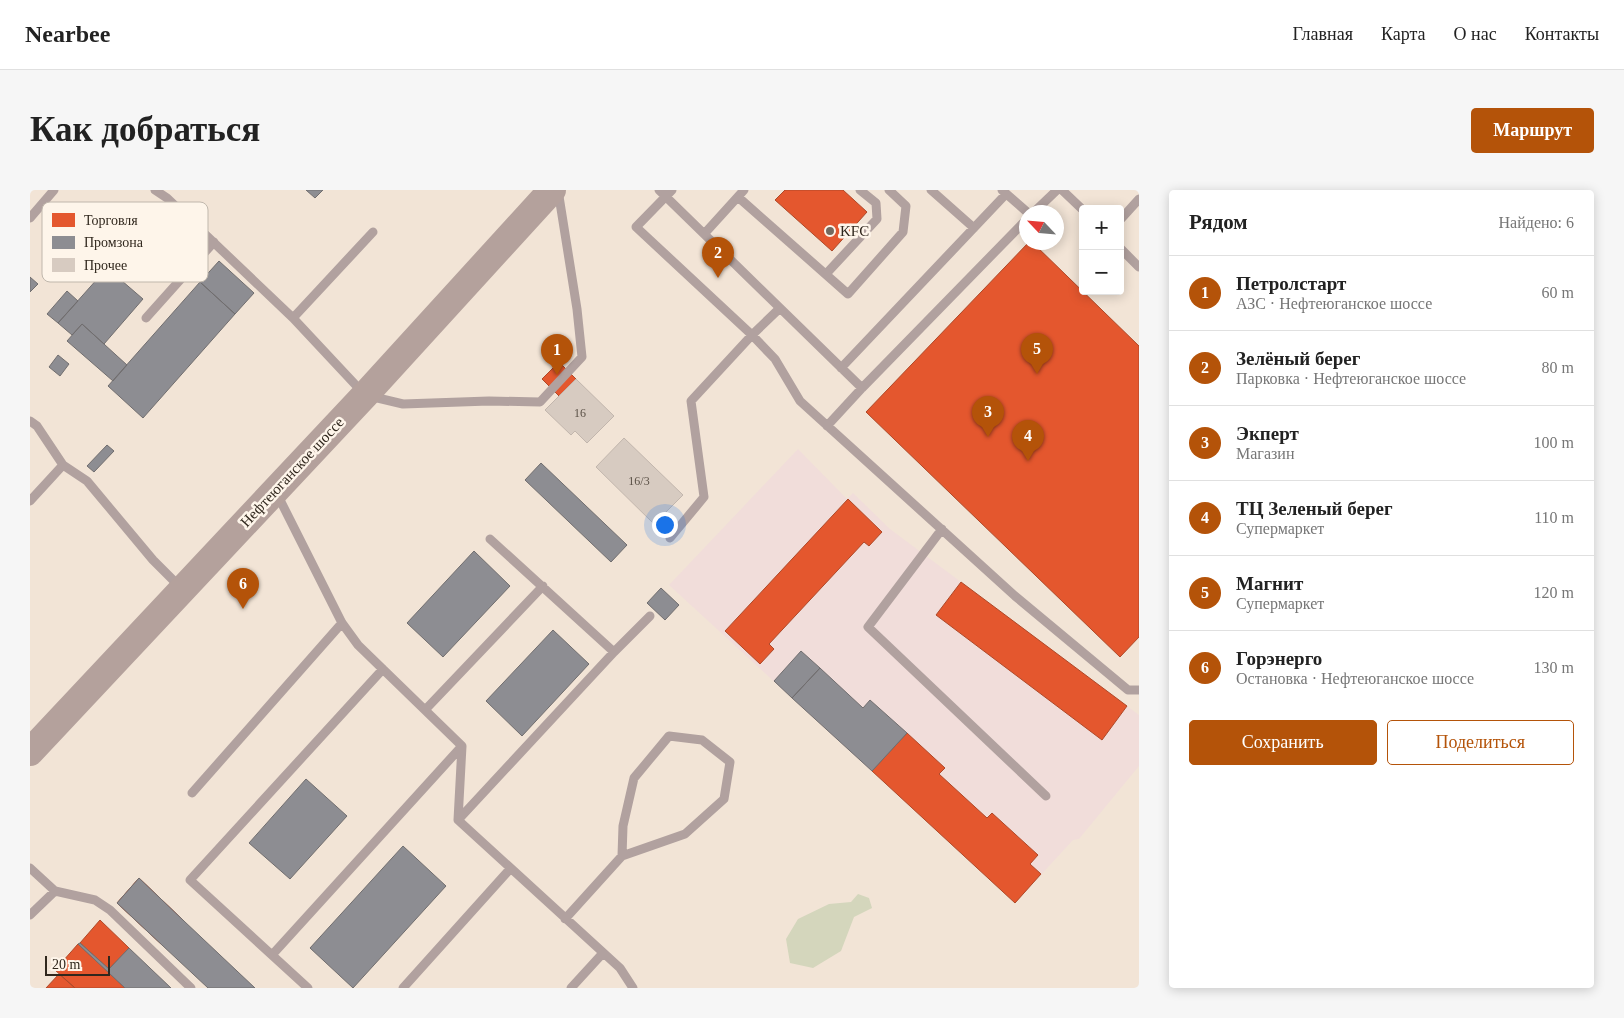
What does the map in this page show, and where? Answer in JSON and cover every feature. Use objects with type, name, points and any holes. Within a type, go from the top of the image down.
[{"type":"main road","name":"Нефтеюганское шоссе","points":[[30,752],[365,395],[552,190]]},
{"type":"lane","points":[[44,202],[54,190]]},
{"type":"lane","points":[[156,190],[171,202]]},
{"type":"lane","points":[[208,236],[293,318],[365,395],[403,404],[489,401],[540,402],[582,357],[577,309],[558,190]]},
{"type":"lane","points":[[826,274],[877,219],[876,203],[860,190]]},
{"type":"lane","points":[[705,234],[741,194],[848,294],[903,232],[906,206],[889,190]]},
{"type":"lane","points":[[931,190],[974,228]]},
{"type":"lane","points":[[1041,205],[1057,190]]},
{"type":"lane","points":[[1062,190],[1079,206]]},
{"type":"lane","points":[[862,388],[705,234],[665,192],[636,227],[752,335],[775,359],[800,400],[1015,596],[1128,690],[1139,690]]},
{"type":"lane","points":[[841,368],[974,228],[1004,192],[1019,206]]},
{"type":"lane","points":[[1124,216],[1139,199]]},
{"type":"lane","points":[[30,218],[42,204]]},
{"type":"lane","points":[[828,426],[862,388],[1019,227]]},
{"type":"lane","points":[[293,318],[373,232]]},
{"type":"lane","points":[[208,249],[214,242]]},
{"type":"lane","points":[[1122,250],[1139,267]]},
{"type":"lane","points":[[146,318],[178,282]]},
{"type":"lane","points":[[670,538],[704,497],[691,401],[752,335],[780,308]]},
{"type":"lane","points":[[30,420],[37,426],[63,465],[87,481],[152,560],[182,589]]},
{"type":"lane","points":[[30,501],[63,465]]},
{"type":"lane","points":[[275,489],[342,623],[358,645],[462,746],[458,820],[620,968],[633,988]]},
{"type":"lane","points":[[942,529],[868,627],[1046,796]]},
{"type":"lane","points":[[490,539],[614,652]]},
{"type":"lane","points":[[425,710],[543,586]]},
{"type":"lane","points":[[458,820],[614,652],[650,616]]},
{"type":"lane","points":[[192,793],[342,623]]},
{"type":"lane","points":[[308,988],[190,880],[383,669]]},
{"type":"lane","points":[[566,919],[622,856],[685,834],[724,799],[730,762],[702,740],[669,736],[634,778],[623,826],[622,856]]},
{"type":"lane","points":[[272,955],[462,746]]},
{"type":"lane","points":[[30,868],[55,891],[95,900],[110,910],[191,988]]},
{"type":"lane","points":[[403,988],[510,869]]},
{"type":"lane","points":[[30,915],[55,891]]},
{"type":"lane","points":[[572,988],[603,953]]},
{"type":"shaded area","points":[[798,449],[847,499],[853,493],[890,529],[1139,715],[1139,766],[1079,839],[1073,840],[1015,903],[669,585]]},
{"type":"green space","points":[[858,894],[869,898],[872,908],[854,917],[841,951],[813,968],[790,963],[786,939],[798,919],[829,904],[851,902]]},
{"type":"building: Торговля","name":"KFC","points":[[785,190],[843,190],[867,212],[832,251],[775,200]]},
{"type":"building: Торговля","points":[[1021,250],[1040,250],[1079,288],[1079,295],[1087,295],[1139,346],[1139,637],[1120,657],[866,412]]},
{"type":"building: Торговля","points":[[559,362],[576,379],[559,396],[542,379]]},
{"type":"building: Торговля","points":[[848,499],[882,532],[869,546],[864,542],[769,644],[774,649],[760,664],[725,631]]},
{"type":"building: Торговля","points":[[961,582],[1127,706],[1102,740],[936,615]]},
{"type":"building: Торговля","points":[[907,733],[945,768],[939,774],[987,818],[992,813],[1038,855],[1030,864],[1041,874],[1015,903],[872,771]]},
{"type":"building: Торговля","points":[[139,878],[184,921],[161,944],[117,903]]},
{"type":"building: Торговля","points":[[100,920],[129,948],[109,969],[80,943]]},
{"type":"building: Торговля","points":[[78,944],[125,988],[75,988],[55,970]]},
{"type":"building: Торговля","points":[[59,974],[75,988],[46,988]]},
{"type":"building: Промзона","points":[[306,190],[323,190],[315,198]]},
{"type":"building: Промзона","points":[[219,261],[254,293],[235,314],[200,282],[208,282],[208,273]]},
{"type":"building: Промзона","points":[[30,277],[38,284],[30,292]]},
{"type":"building: Промзона","points":[[95,282],[123,282],[143,299],[104,344],[82,324],[72,335],[58,323]]},
{"type":"building: Промзона","points":[[200,282],[235,314],[143,418],[108,386]]},
{"type":"building: Промзона","points":[[67,291],[78,301],[58,323],[47,314]]},
{"type":"building: Промзона","points":[[82,324],[127,365],[113,381],[67,341]]},
{"type":"building: Промзона","points":[[58,355],[69,364],[60,376],[49,367]]},
{"type":"building: Промзона","points":[[107,445],[114,451],[94,472],[87,466]]},
{"type":"building: Промзона","points":[[541,463],[627,545],[611,562],[525,480]]},
{"type":"building: Промзона","points":[[474,551],[510,586],[443,657],[407,623]]},
{"type":"building: Промзона","points":[[661,588],[679,605],[665,620],[647,603]]},
{"type":"building: Промзона","points":[[553,630],[589,664],[522,736],[486,701]]},
{"type":"building: Промзона","points":[[801,651],[820,668],[792,698],[774,681]]},
{"type":"building: Промзона","points":[[820,668],[863,708],[870,700],[907,733],[872,771],[792,698]]},
{"type":"building: Промзона","points":[[306,779],[347,816],[290,879],[249,843]]},
{"type":"building: Промзона","points":[[403,846],[446,886],[353,988],[310,948]]},
{"type":"building: Промзона","points":[[139,878],[255,988],[208,988],[117,903]]},
{"type":"building: Промзона","points":[[80,943],[109,969],[129,948],[171,988],[125,988],[78,944]]},
{"type":"building: Прочее","points":[[576,379],[614,416],[587,443],[575,431],[571,435],[545,410]]},
{"type":"building: Прочее","points":[[624,438],[683,495],[654,524],[596,467]]},
{"type":"place","name":"KFC","points":[[830,231]]},
{"type":"place","name":"Зелёный берег","points":[[718,278]]},
{"type":"place","name":"Магнит","points":[[1037,374]]},
{"type":"place","name":"Петролстарт","points":[[557,375]]},
{"type":"place","name":"Экперт","points":[[988,437]]},
{"type":"place","name":"ТЦ Зеленый берег","points":[[1028,461]]},
{"type":"place","name":"Горэнерго","points":[[243,609]]}]
